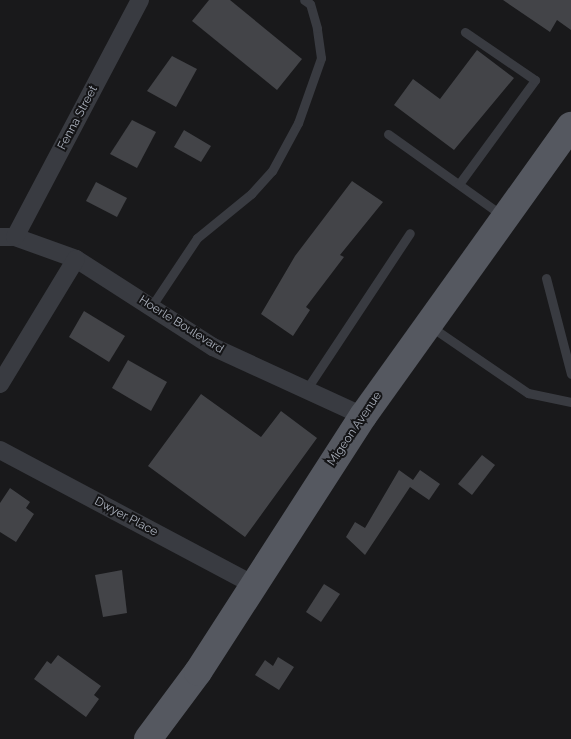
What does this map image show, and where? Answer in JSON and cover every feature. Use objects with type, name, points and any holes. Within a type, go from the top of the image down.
[{"type":"main road","name":"Migeon Avenue","points":[[148,739],[198,672],[252,584],[363,416],[571,126]]},
{"type":"street","name":"Fenna Street","points":[[8,237],[140,0]]},
{"type":"street","name":"Hoerle Boulevard","points":[[8,237],[76,260],[213,347],[363,416]]},
{"type":"street","points":[[0,384],[76,260]]},
{"type":"street","name":"Dwyer Place","points":[[0,450],[252,584]]},
{"type":"lane","points":[[151,307],[197,238],[251,194],[272,171],[298,123],[321,58],[317,28],[310,4],[304,0]]},
{"type":"lane","points":[[459,184],[535,80],[465,32]]},
{"type":"lane","points":[[388,134],[506,217]]},
{"type":"lane","points":[[306,390],[410,234]]},
{"type":"lane","points":[[546,278],[571,374]]},
{"type":"lane","points":[[428,325],[528,393],[571,402]]},
{"type":"building","points":[[209,0],[230,0],[302,59],[277,90],[192,21]]},
{"type":"building","points":[[503,0],[571,0],[571,30],[557,20],[550,32]]},
{"type":"building","points":[[477,50],[514,78],[454,150],[394,105],[413,79],[440,99]]},
{"type":"building","points":[[172,56],[197,69],[176,107],[147,91]]},
{"type":"building","points":[[132,120],[156,132],[137,168],[110,154]]},
{"type":"building","points":[[184,130],[211,146],[201,162],[174,147]]},
{"type":"building","points":[[352,181],[383,202],[340,255],[344,257],[306,307],[310,310],[293,336],[261,314],[295,256]]},
{"type":"building","points":[[96,182],[127,198],[117,217],[86,201]]},
{"type":"building","points":[[84,311],[125,336],[109,362],[69,337]]},
{"type":"building","points":[[128,360],[167,382],[151,411],[112,388]]},
{"type":"building","points":[[201,394],[261,437],[281,411],[317,438],[245,537],[148,466]]},
{"type":"building","points":[[482,455],[495,465],[472,495],[458,484]]},
{"type":"building","points":[[399,470],[413,480],[420,470],[440,484],[429,500],[410,487],[365,555],[346,537],[355,522],[365,528]]},
{"type":"building","points":[[10,488],[30,502],[26,508],[34,514],[16,542],[0,532],[0,503]]},
{"type":"building","points":[[122,570],[127,613],[103,617],[95,575]]},
{"type":"building","points":[[324,584],[340,594],[321,622],[306,612]]},
{"type":"building","points":[[58,655],[101,686],[94,695],[99,699],[86,717],[34,679],[47,661],[51,664]]},
{"type":"building","points":[[278,657],[294,667],[279,690],[255,675],[265,660],[273,666]]}]
